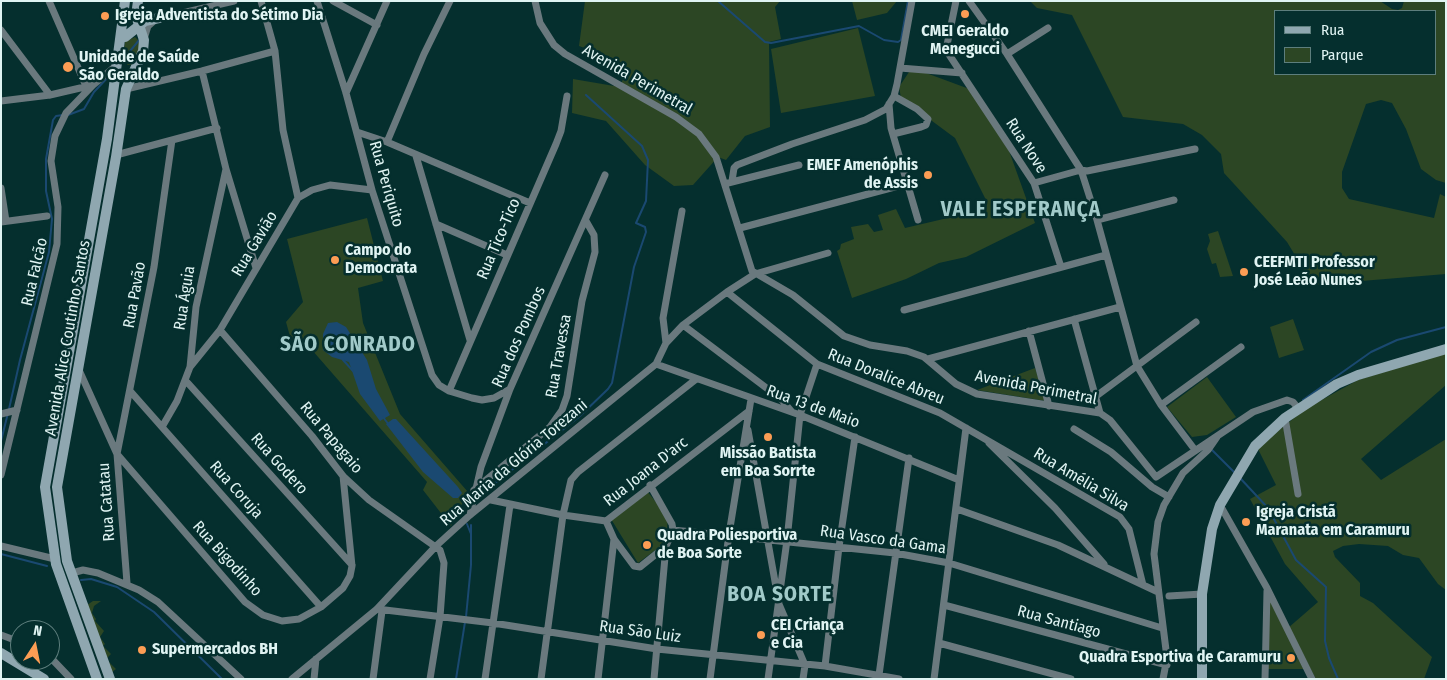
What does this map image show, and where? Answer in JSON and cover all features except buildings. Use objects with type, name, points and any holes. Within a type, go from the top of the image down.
[{"type":"main road","name":"Avenida Alice Coutinho Santos","points":[[97,679],[55,559],[46,502],[45,480],[104,155],[123,38],[126,1]]},
{"type":"main road","points":[[138,1],[136,12],[144,40]]},
{"type":"main road","points":[[136,12],[142,17],[155,18]]},
{"type":"main road","points":[[123,38],[139,26],[155,18]]},
{"type":"main road","points":[[123,38],[134,35],[144,40]]},
{"type":"main road","name":"Avenida Alice Coutinho Santos","points":[[110,679],[72,573],[64,543],[57,487],[126,89],[143,51],[144,40]]},
{"type":"main road","points":[[118,64],[126,69],[136,68]]},
{"type":"main road","points":[[1202,679],[1202,594],[1212,529],[1220,505],[1255,446],[1298,408],[1358,375],[1446,349]]},
{"type":"main road","points":[[1,653],[44,679]]},
{"type":"street","points":[[1,101],[90,86],[49,1]]},
{"type":"street","points":[[144,40],[148,26],[155,18],[234,1]]},
{"type":"street","name":"Rua Periquito","points":[[317,1],[346,93],[372,190],[432,375],[439,385],[449,391],[482,400],[494,398],[510,389]]},
{"type":"street","points":[[333,1],[377,25]]},
{"type":"street","points":[[346,93],[387,1]]},
{"type":"street","points":[[387,142],[424,54],[450,1]]},
{"type":"street","name":"Avenida Perimetral","points":[[535,1],[540,23],[558,49],[693,128],[710,147],[729,183],[740,228],[755,274],[793,295],[844,336],[865,344],[907,351],[928,359],[950,380],[970,391],[1049,406],[1100,413],[1110,420],[1156,477],[1248,415],[1283,401],[1293,402],[1298,408]]},
{"type":"street","points":[[729,183],[734,168],[737,165],[792,144],[865,120],[881,112],[894,96],[912,1]]},
{"type":"street","name":"Rua Nove","points":[[956,1],[946,50],[1034,183],[1061,267]]},
{"type":"street","points":[[970,1],[1007,54],[1081,170],[1097,220],[1137,366],[1161,405],[1195,450]]},
{"type":"street","points":[[263,4],[275,51],[283,130],[298,198],[312,190],[330,185],[372,190]]},
{"type":"street","points":[[1007,54],[1048,28]]},
{"type":"street","points":[[1,30],[50,94]]},
{"type":"street","points":[[126,89],[275,51]]},
{"type":"street","name":"Rua Falcão","points":[[1,475],[57,244],[58,206],[51,161],[55,136],[66,113],[90,86],[118,64]]},
{"type":"street","points":[[900,68],[962,73]]},
{"type":"street","points":[[202,71],[226,169],[256,268]]},
{"type":"street","name":"Rua Tico-Tico","points":[[449,391],[561,131],[567,96]]},
{"type":"street","points":[[893,134],[926,125],[928,119],[894,96]]},
{"type":"street","points":[[889,104],[893,134],[918,220]]},
{"type":"street","points":[[116,155],[217,128]]},
{"type":"street","points":[[357,132],[387,142],[530,204]]},
{"type":"street","name":"Rua Pavão","points":[[117,454],[154,267],[172,140]]},
{"type":"street","points":[[1034,183],[1081,170],[1087,171],[1196,149]]},
{"type":"street","points":[[416,156],[470,340]]},
{"type":"street","points":[[729,183],[799,165]]},
{"type":"street","name":"Rua Águia","points":[[162,427],[186,381],[190,367],[196,307],[226,169]]},
{"type":"street","name":"Rua dos Pombos","points":[[470,515],[474,490],[510,389],[605,175]]},
{"type":"street","points":[[740,228],[906,184]]},
{"type":"street","points":[[1,188],[4,222],[47,216]]},
{"type":"street","name":"Rua Gavião","points":[[190,367],[220,330],[298,198]]},
{"type":"street","points":[[1097,220],[1174,200]]},
{"type":"street","points":[[666,343],[663,318],[682,211]]},
{"type":"street","name":"Rua Travessa","points":[[474,490],[550,427],[562,410],[567,396],[582,301],[595,252],[594,235],[586,221]]},
{"type":"street","points":[[436,224],[507,255]]},
{"type":"street","name":"Rua Maria da Glória Torezani","points":[[292,679],[380,610],[436,546],[470,515],[491,500],[656,364],[666,343],[683,325],[755,274],[828,253]]},
{"type":"street","points":[[904,310],[1106,255]]},
{"type":"street","name":"Rua Doralice Abreu","points":[[727,292],[816,364],[940,413],[966,428]]},
{"type":"street","points":[[928,359],[1120,307]]},
{"type":"street","points":[[1074,319],[1100,413]]},
{"type":"street","points":[[1095,397],[1196,322]]},
{"type":"street","points":[[683,325],[781,399],[792,413]]},
{"type":"street","name":"Rua Papagaio","points":[[220,330],[312,436],[343,476],[369,500],[436,546]]},
{"type":"street","points":[[1029,331],[1049,406]]},
{"type":"street","points":[[1161,405],[1241,347]]},
{"type":"street","name":"Rua 13 de Maio","points":[[656,364],[695,380],[800,415],[855,436],[959,480]]},
{"type":"street","points":[[768,679],[787,540],[800,415],[816,364]]},
{"type":"street","name":"Rua Catatau","points":[[78,368],[117,454],[127,584]]},
{"type":"street","points":[[541,679],[563,515],[571,480],[578,472],[695,380]]},
{"type":"street","name":"Rua Godero","points":[[186,381],[352,566]]},
{"type":"street","name":"Rua Coruja","points":[[130,392],[321,606]]},
{"type":"street","points":[[710,679],[729,534],[750,399]]},
{"type":"street","points":[[1,414],[17,410]]},
{"type":"street","name":"Rua Joana D'arc","points":[[491,500],[563,515],[606,520],[749,411]]},
{"type":"street","points":[[1285,418],[1298,494]]},
{"type":"street","points":[[747,424],[779,604],[804,665],[803,679]]},
{"type":"street","points":[[934,679],[966,428]]},
{"type":"street","name":"Rua Amélia Silva","points":[[966,428],[1120,517],[1128,525],[1143,585]]},
{"type":"street","points":[[1074,429],[1111,452],[1152,487],[1169,497]]},
{"type":"street","points":[[1163,679],[1167,665],[1158,592],[1155,539],[1160,514],[1183,472],[1208,450],[1218,434]]},
{"type":"street","points":[[825,666],[839,547],[855,436]]},
{"type":"street","points":[[984,437],[1055,508],[1104,565]]},
{"type":"street","name":"Rua Bigodinho","points":[[117,454],[245,602],[263,615],[282,621],[299,619],[321,606],[343,588],[350,576],[352,566],[343,476]]},
{"type":"street","points":[[879,675],[908,458]]},
{"type":"street","points":[[650,485],[670,519],[673,530],[666,546],[654,679]]},
{"type":"street","points":[[485,679],[510,505]]},
{"type":"street","points":[[1220,505],[1267,588],[1312,679]]},
{"type":"street","points":[[957,509],[1023,532],[1104,565],[1158,592]]},
{"type":"street","points":[[606,520],[614,539],[637,567],[666,546]]},
{"type":"street","name":"Rua Vasco da Gama","points":[[673,530],[787,540],[895,553],[949,563],[1162,628]]},
{"type":"street","points":[[598,679],[614,539]]},
{"type":"street","points":[[1,546],[55,559]]},
{"type":"street","points":[[430,679],[440,617],[444,563],[436,546]]},
{"type":"street","points":[[72,573],[79,570],[90,571],[127,584],[158,602],[241,679]]},
{"type":"street","points":[[1265,679],[1267,588]]},
{"type":"street","points":[[1170,596],[1202,594]]},
{"type":"street","name":"Rua Santiago","points":[[944,605],[1167,665]]},
{"type":"street","points":[[373,679],[380,610]]},
{"type":"street","name":"Rua São Luiz","points":[[380,610],[493,623],[657,649],[825,666],[899,679]]},
{"type":"street","points":[[939,643],[1070,679]]},
{"type":"street","points":[[314,679],[316,659]]},
{"type":"street","points":[[60,667],[71,679]]},
{"type":"green space","points":[[585,1],[780,1],[775,7],[781,39],[769,42],[770,127],[745,136],[726,160],[718,157],[693,185],[674,186],[645,165],[606,121],[572,113],[573,79],[620,87],[627,68],[618,60],[579,46]]},
{"type":"green space","points":[[852,1],[897,1],[887,13],[857,20]]},
{"type":"green space","points":[[1030,1],[1380,1],[1392,9],[1398,10],[1402,8],[1404,1],[1446,1],[1446,183],[1436,180],[1421,169],[1406,129],[1392,103],[1381,100],[1366,104],[1342,172],[1342,188],[1349,199],[1434,218],[1440,194],[1446,197],[1446,274],[1313,285],[1287,242],[1224,173],[1221,154],[1202,135],[1183,124],[1123,117],[1072,15],[1037,8]]},
{"type":"green space","points":[[858,28],[875,96],[781,113],[771,49]]},
{"type":"green space","points":[[135,37],[139,41],[140,47],[133,65],[128,65],[125,63],[123,56],[125,42]]},
{"type":"green space","points":[[918,70],[972,90],[1008,148],[1035,223],[966,257],[939,263],[906,279],[852,298],[837,251],[840,249],[841,244],[854,239],[851,227],[868,224],[874,232],[883,230],[878,215],[896,209],[905,228],[986,209],[987,202],[955,138],[901,98],[899,87],[909,72]]},
{"type":"green space","points":[[367,218],[383,281],[358,288],[363,323],[400,414],[468,492],[451,526],[423,490],[427,482],[312,350],[291,340],[286,322],[303,302],[287,239]]},
{"type":"green space","points":[[1218,231],[1233,276],[1220,277],[1216,263],[1212,264],[1207,249],[1210,241],[1208,234]]},
{"type":"green space","points":[[1293,319],[1304,350],[1279,358],[1270,327]]},
{"type":"green space","points":[[1446,353],[1446,385],[1361,459],[1381,480],[1446,439],[1446,590],[1438,584],[1419,558],[1403,555],[1388,546],[1359,544],[1343,546],[1333,551],[1335,557],[1360,583],[1360,596],[1373,603],[1432,657],[1424,679],[1316,679],[1288,628],[1318,602],[1285,564],[1250,499],[1276,485],[1257,447],[1307,408],[1358,380]]},
{"type":"green space","points":[[1035,368],[1046,401],[977,390]]},
{"type":"green space","points":[[1207,377],[1236,417],[1207,435],[1192,437],[1167,407]]},
{"type":"green space","points":[[647,491],[668,517],[666,542],[638,563],[611,519]]},
{"type":"green space","points":[[1267,592],[1304,669],[1267,669]]},
{"type":"green space","points":[[93,601],[101,601],[94,606],[92,613],[96,619],[95,621],[104,631],[100,637],[105,644],[103,646],[111,654],[106,659],[87,605]]},
{"type":"green space","points":[[106,659],[116,669],[111,673]]},
{"type":"water","points":[[337,322],[346,327],[367,360],[376,389],[390,415],[380,421],[360,394],[349,362],[332,357],[323,350],[323,334],[328,323]]},
{"type":"water","points":[[396,419],[458,487],[462,493],[458,498],[453,498],[423,472],[386,424]]},
{"type":"waterway","points":[[718,1],[765,42],[771,43],[859,26],[884,40],[898,42],[901,40],[908,1]]},
{"type":"waterway","points":[[121,62],[140,39]]},
{"type":"waterway","points":[[68,115],[84,109],[94,92],[110,75]]},
{"type":"waterway","points":[[480,495],[580,416],[612,383],[634,267],[646,232],[645,227],[636,223],[646,201],[648,160],[642,146],[586,95]]},
{"type":"waterway","points":[[9,409],[49,252],[52,219],[46,191],[46,159],[53,120],[56,116],[63,115]]},
{"type":"waterway","points":[[1303,400],[1371,352],[1397,340],[1446,327]]},
{"type":"waterway","points":[[343,360],[353,371]]},
{"type":"waterway","points":[[1,455],[1,441],[8,413]]},
{"type":"waterway","points":[[383,417],[389,425]]},
{"type":"waterway","points":[[1212,450],[1235,473]]},
{"type":"waterway","points":[[1240,478],[1268,508],[1296,560],[1326,587],[1325,641],[1329,658],[1338,679]]},
{"type":"waterway","points":[[467,524],[471,534]]},
{"type":"waterway","points":[[466,617],[471,565],[471,525]]},
{"type":"waterway","points":[[1,554],[47,566]]},
{"type":"waterway","points":[[81,580],[91,579],[117,587],[154,612],[222,679]]},
{"type":"waterway","points":[[456,679],[465,622]]},
{"type":"place","name":"CMEI Geraldo Menegucci","points":[[965,14]]},
{"type":"place","name":"Igreja Adventista do Sétimo Dia","points":[[105,16]]},
{"type":"place","name":"Unidade de Saúde São Geraldo","points":[[68,67]]},
{"type":"place","name":"EMEF Amenóphis de Assis","points":[[928,175]]},
{"type":"place","name":"Campo do Democrata","points":[[335,260]]},
{"type":"place","name":"CEEFMTI Professor José Leão Nunes","points":[[1244,272]]},
{"type":"place","name":"Missão Batista em Boa Sorrte","points":[[768,437]]},
{"type":"place","name":"Igreja Cristã Maranata em Caramuru","points":[[1246,522]]},
{"type":"place","name":"Quadra Poliesportiva de Boa Sorte","points":[[647,545]]},
{"type":"place","name":"CEI Criança e Cia","points":[[761,635]]},
{"type":"place","name":"Supermercados BH","points":[[142,650]]},
{"type":"place","name":"Quadra Esportiva de Caramuru","points":[[1291,658]]},
{"type":"district","name":"VALE ESPERANÇA","points":[[1021,210]]},
{"type":"district","name":"SÃO CONRADO","points":[[348,345]]},
{"type":"district","name":"BOA SORTE","points":[[780,595]]}]
